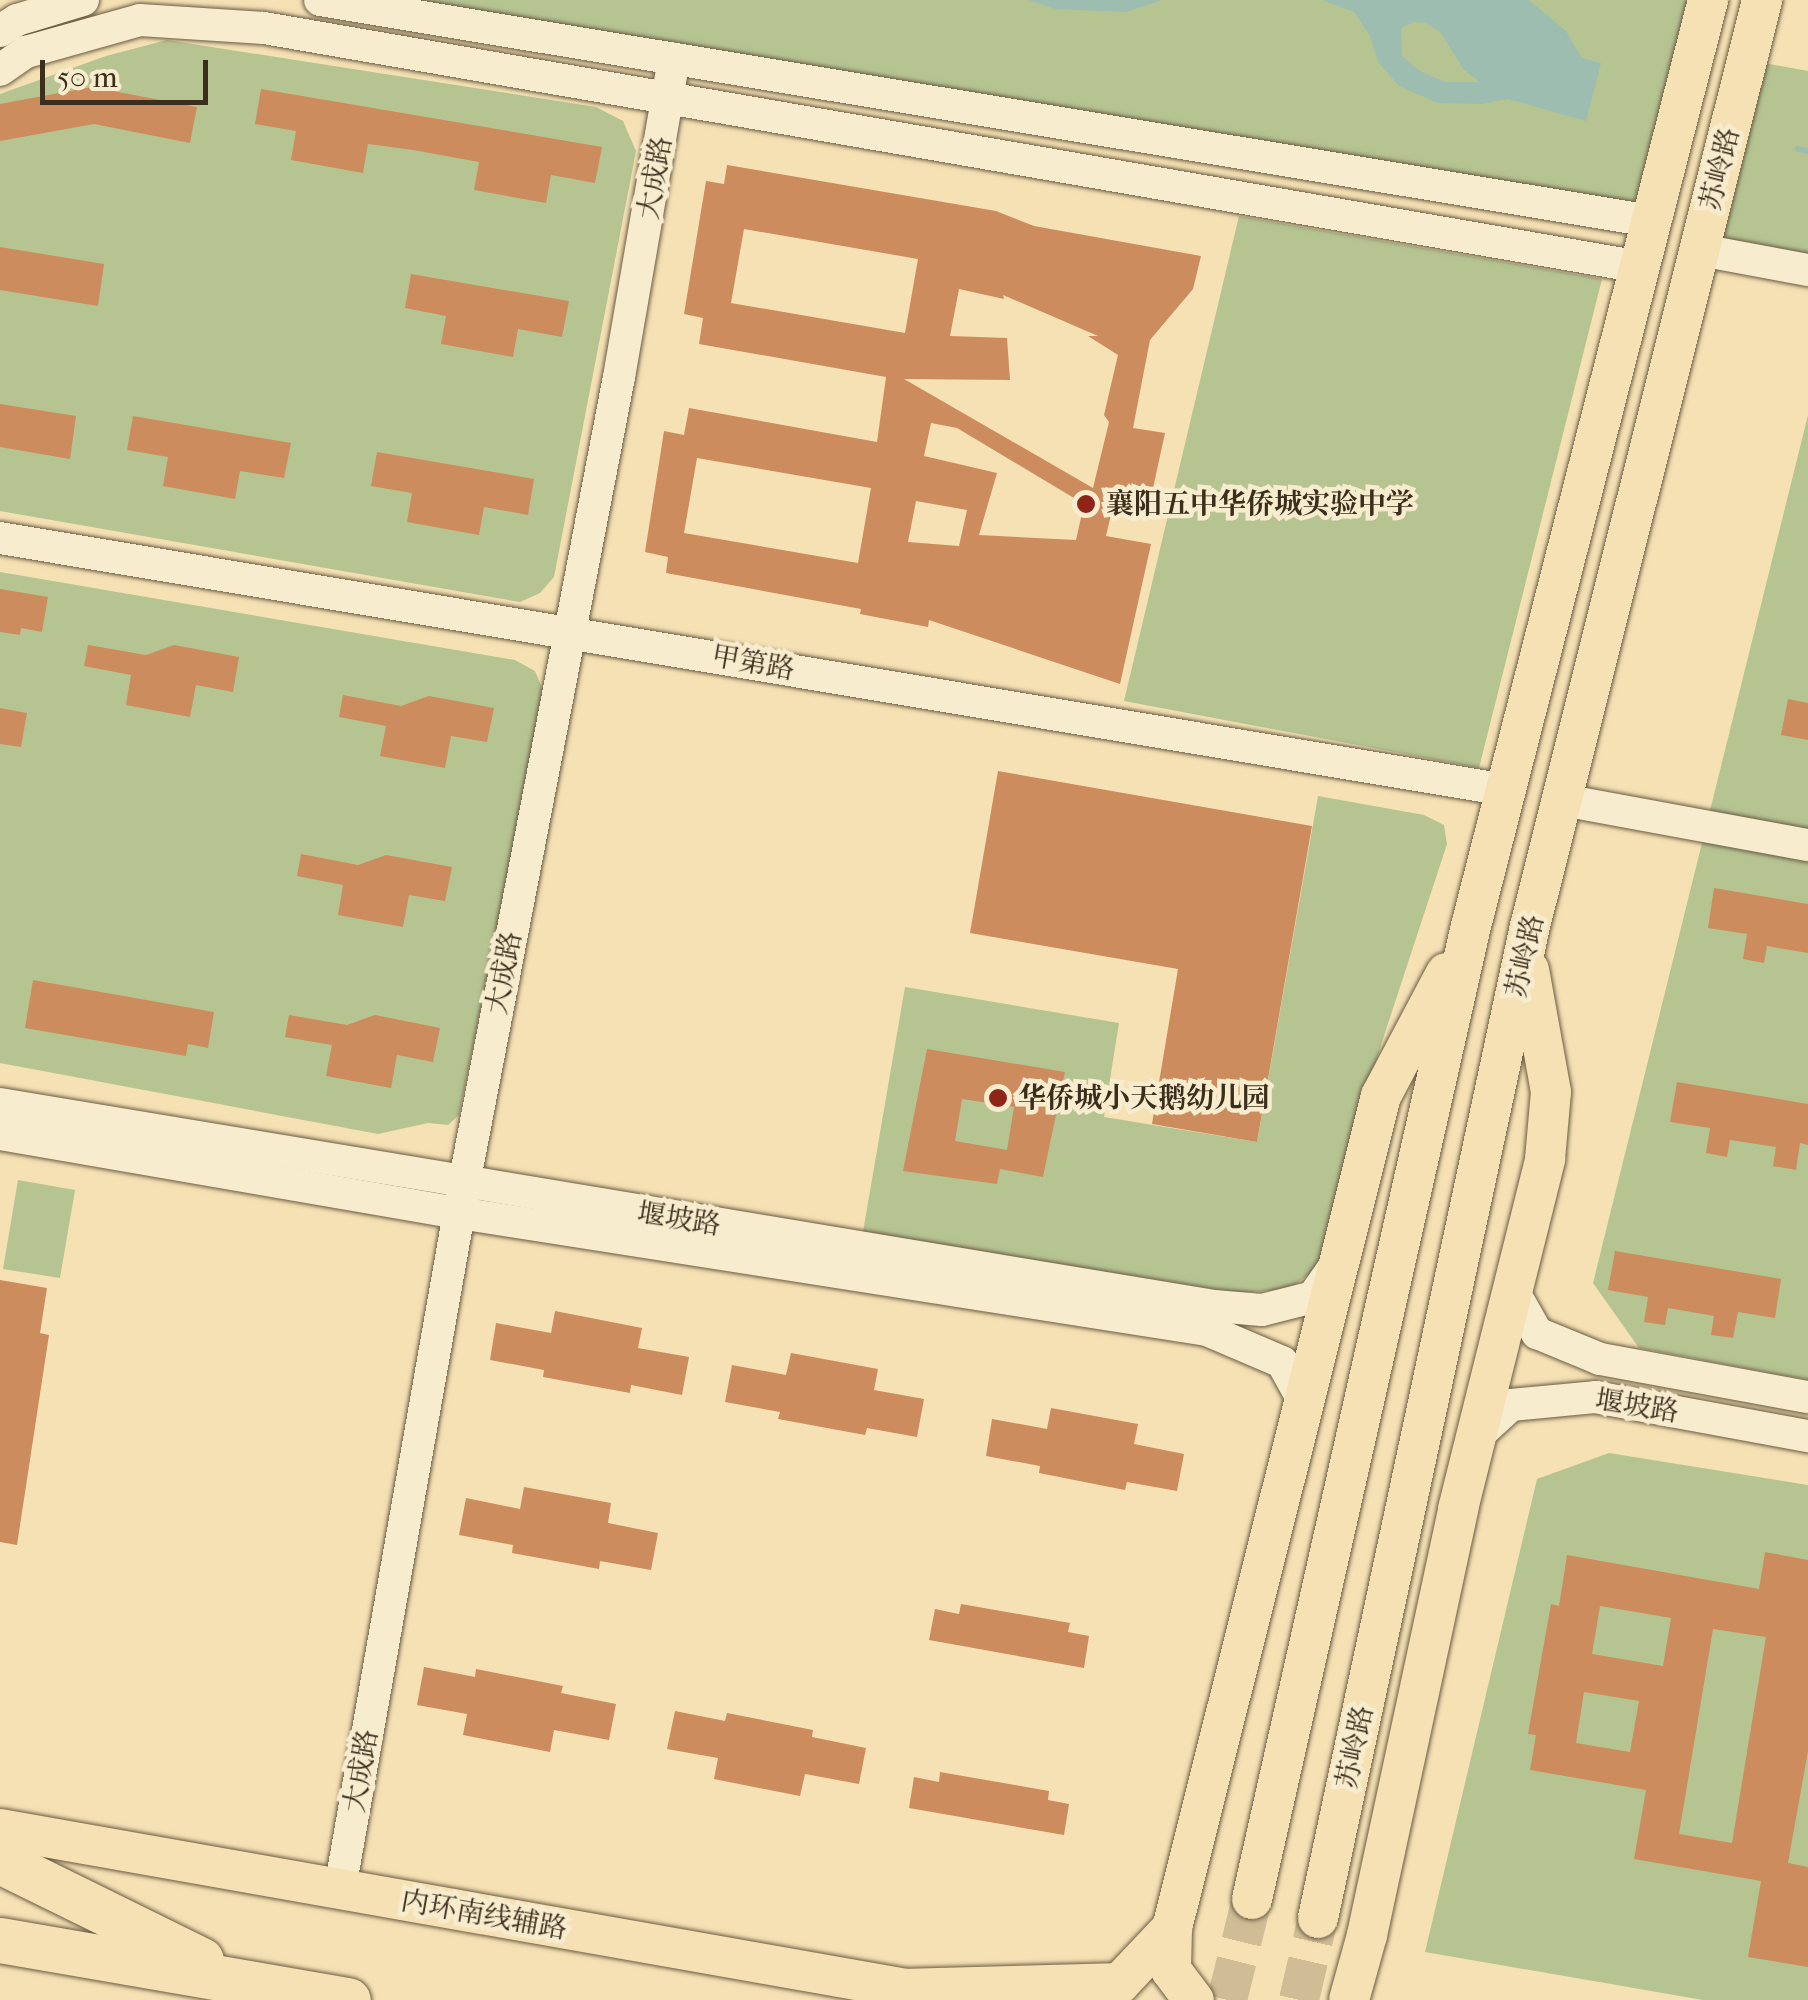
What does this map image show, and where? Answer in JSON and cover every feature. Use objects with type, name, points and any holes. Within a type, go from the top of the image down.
[{"type":"highway","points":[[0,1862],[248,1982]]},
{"type":"highway","points":[[0,1940],[348,2000]]},
{"type":"main road","name":"苏岭路","points":[[1252,1899],[1471,926],[1708,0]]},
{"type":"main road","name":"苏岭路","points":[[1318,1918],[1530,926],[1762,0]]},
{"type":"main road","points":[[1194,2000],[1171,1970],[1172,1928],[1381,1096],[1471,926]]},
{"type":"main road","points":[[1349,2000],[1476,1437],[1544,1159],[1551,1092],[1528,959],[1530,926]]},
{"type":"main road","name":"内环南线辅路","points":[[0,1830],[967,2000]]},
{"type":"main road","points":[[903,1989],[1120,1983],[1172,1928]]},
{"type":"street","points":[[0,31],[17,20],[83,0]]},
{"type":"street","points":[[320,0],[1651,221]]},
{"type":"street","points":[[0,70],[26,52],[140,20],[264,28],[668,102],[1640,267]]},
{"type":"street","name":"大成路","points":[[340,1889],[461,1198],[674,59]]},
{"type":"street","points":[[1700,250],[1808,270]]},
{"type":"street","name":"甲第路","points":[[0,538],[1506,790]]},
{"type":"street","points":[[1562,800],[1808,845]]},
{"type":"street","name":"堰坡路","points":[[0,1104],[461,1198],[1207,1330],[1282,1362],[1303,1400]]},
{"type":"street","name":"堰坡路","points":[[0,1134],[1214,1306],[1262,1310],[1312,1297],[1340,1258]]},
{"type":"street","name":"堰坡路","points":[[1512,1288],[1538,1333],[1600,1359],[1808,1396]]},
{"type":"street","name":"堰坡路","points":[[1476,1437],[1511,1405],[1595,1397],[1808,1436]]},
{"type":"green space","points":[[320,0],[1708,0],[1651,221]]},
{"type":"green space","points":[[167,40],[596,107],[623,121],[636,151],[554,577],[540,593],[520,602],[0,511],[0,94],[106,56]]},
{"type":"green space","points":[[1747,60],[1808,71],[1808,270],[1700,250]]},
{"type":"green space","points":[[1239,216],[1602,279],[1479,768],[1124,701]]},
{"type":"green space","points":[[1808,415],[1808,1380],[1639,1348],[1593,1283]]},
{"type":"green space","points":[[0,572],[515,660],[535,671],[545,695],[459,1115],[448,1125],[428,1123],[378,1134],[0,1063]]},
{"type":"green space","points":[[1318,796],[1424,815],[1444,825],[1447,844],[1380,1048],[1320,1266],[1289,1289],[1237,1293],[863,1232],[905,987],[1119,1023],[1104,1117],[1257,1142]]},
{"type":"green space","points":[[18,1180],[75,1190],[60,1278],[3,1269]]},
{"type":"green space","points":[[1609,1453],[1808,1485],[1808,2000],[1703,2000],[1425,1952],[1537,1479]]},
{"type":"shaded area","points":[[1029,0],[1162,0],[1126,12],[1055,9]]},
{"type":"shaded area","points":[[1322,0],[1529,0],[1566,31],[1582,58],[1601,63],[1586,121],[1508,99],[1481,104],[1438,103],[1399,86],[1378,62],[1370,36],[1354,12]],"holes":[[[1414,22],[1426,23],[1440,32],[1464,70],[1480,82],[1445,82],[1420,71],[1402,56],[1401,28]]]},
{"type":"building","points":[[92,87],[197,107],[190,143],[94,124],[0,141],[0,104]]},
{"type":"building","points":[[261,89],[602,147],[595,183],[551,175],[546,203],[474,190],[479,162],[413,150],[368,144],[363,173],[291,160],[296,131],[255,124]]},
{"type":"building","points":[[727,165],[996,211],[1034,226],[1201,256],[1193,289],[1150,340],[1133,428],[1165,433],[1150,502],[1116,493],[1106,536],[1151,544],[1120,684],[929,620],[928,627],[860,614],[861,609],[666,573],[668,557],[645,552],[664,431],[684,435],[689,408],[877,442],[886,377],[699,344],[703,318],[684,314],[706,181],[724,184]],"holes":[[[744,229],[918,259],[905,333],[731,303]],[[959,289],[1004,299],[1003,295],[1098,336],[1088,336],[1118,355],[1104,415],[1109,422],[1093,488],[904,379],[1010,380],[1007,338],[950,336]],[[931,423],[957,428],[1084,504],[1076,540],[979,535],[997,473],[924,456]],[[697,458],[871,488],[858,563],[684,533]],[[916,501],[967,510],[959,546],[908,542]]]},
{"type":"building","points":[[0,247],[104,264],[98,306],[0,290]]},
{"type":"building","points":[[411,274],[569,301],[562,337],[518,329],[513,357],[441,344],[446,316],[405,308]]},
{"type":"building","points":[[0,404],[76,416],[70,459],[0,447]]},
{"type":"building","points":[[133,416],[291,443],[284,478],[240,471],[235,499],[163,486],[168,457],[127,450]]},
{"type":"building","points":[[377,452],[534,479],[528,515],[484,507],[479,535],[407,522],[412,493],[371,486]]},
{"type":"building","points":[[0,589],[48,597],[42,632],[21,628],[20,635],[0,632]]},
{"type":"building","points":[[88,645],[146,655],[174,645],[239,657],[233,692],[196,685],[190,717],[126,705],[131,675],[84,666]]},
{"type":"building","points":[[343,695],[401,706],[429,696],[494,708],[487,742],[451,736],[445,768],[380,756],[386,726],[339,717]]},
{"type":"building","points":[[1788,699],[1808,703],[1808,740],[1781,735]]},
{"type":"building","points":[[0,708],[27,713],[21,747],[0,744]]},
{"type":"building","points":[[998,771],[1312,826],[1257,1142],[1152,1124],[1178,969],[970,933]]},
{"type":"building","points":[[301,854],[358,865],[386,855],[452,867],[445,901],[409,895],[403,927],[338,915],[343,885],[297,876]]},
{"type":"building","points":[[1714,888],[1808,904],[1808,953],[1767,946],[1764,963],[1743,959],[1747,934],[1708,928]]},
{"type":"building","points":[[33,980],[214,1012],[208,1048],[188,1044],[186,1056],[25,1028]]},
{"type":"building","points":[[289,1015],[347,1025],[375,1015],[440,1028],[433,1062],[397,1055],[391,1088],[326,1076],[332,1045],[285,1037]]},
{"type":"building","points":[[927,1049],[1065,1072],[1043,1177],[1000,1169],[997,1184],[903,1171]],"holes":[[[962,1099],[1014,1107],[1007,1150],[955,1141]]]},
{"type":"building","points":[[1677,1082],[1808,1104],[1808,1145],[1800,1143],[1796,1170],[1773,1166],[1776,1147],[1730,1140],[1727,1157],[1706,1153],[1710,1128],[1670,1122]]},
{"type":"building","points":[[1615,1251],[1781,1279],[1775,1318],[1738,1312],[1733,1338],[1711,1335],[1714,1316],[1668,1308],[1665,1325],[1644,1322],[1648,1297],[1608,1290]]},
{"type":"building","points":[[0,1280],[47,1288],[40,1333],[49,1335],[17,1545],[0,1542]]},
{"type":"building","points":[[555,1311],[642,1328],[638,1348],[689,1357],[682,1395],[631,1385],[630,1393],[543,1377],[544,1370],[490,1360],[496,1323],[551,1333]]},
{"type":"building","points":[[791,1353],[878,1369],[874,1390],[924,1399],[917,1437],[867,1428],[865,1435],[778,1419],[780,1412],[725,1402],[732,1365],[786,1375]]},
{"type":"building","points":[[1051,1408],[1138,1424],[1134,1444],[1184,1454],[1177,1491],[1127,1482],[1125,1490],[1039,1473],[1040,1466],[986,1456],[992,1419],[1047,1429]]},
{"type":"building","points":[[524,1487],[611,1503],[608,1523],[658,1533],[651,1570],[600,1561],[599,1569],[512,1553],[513,1545],[459,1535],[466,1498],[520,1509]]},
{"type":"building","points":[[1765,1552],[1808,1560],[1808,1751],[1788,1863],[1808,1867],[1808,1967],[1748,1957],[1761,1881],[1634,1859],[1646,1790],[1530,1770],[1536,1735],[1528,1734],[1551,1604],[1559,1606],[1567,1555],[1759,1589]],"holes":[[[1600,1606],[1671,1618],[1663,1666],[1592,1654]],[[1713,1629],[1766,1637],[1732,1843],[1679,1834]],[[1584,1692],[1639,1701],[1630,1752],[1576,1743]]]},
{"type":"building","points":[[961,1604],[1070,1623],[1068,1632],[1089,1636],[1084,1668],[929,1640],[935,1609],[959,1614]]},
{"type":"building","points":[[424,1667],[475,1677],[476,1669],[563,1686],[561,1693],[616,1704],[609,1740],[554,1730],[550,1752],[463,1735],[467,1714],[417,1705]]},
{"type":"building","points":[[675,1711],[725,1721],[727,1713],[813,1730],[812,1737],[866,1748],[859,1784],[805,1774],[800,1796],[714,1779],[718,1758],[667,1749]]},
{"type":"building","points":[[940,1772],[1049,1791],[1048,1800],[1069,1804],[1064,1835],[909,1808],[914,1777],[939,1782]]},
{"type":"waterway","points":[[1798,149],[1808,151]]},
{"type":"tunnel","points":[[1227,2000],[1252,1899]]},
{"type":"tunnel","points":[[1299,2000],[1318,1918]]},
{"type":"place","name":"襄阳五中华侨城实验中学","points":[[1086,504]]},
{"type":"place","name":"华侨城小天鹅幼儿园","points":[[998,1098]]}]
